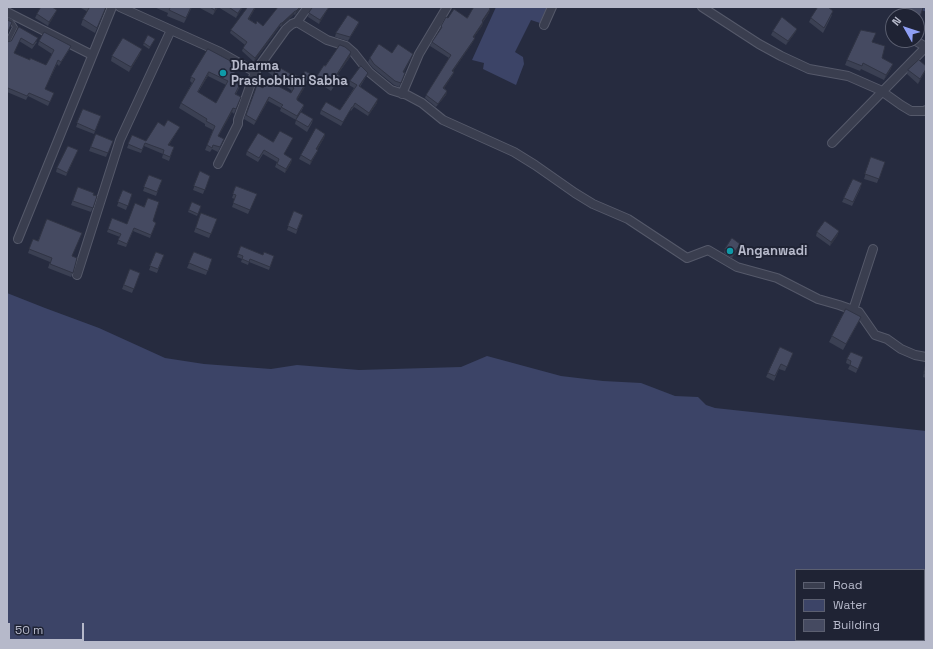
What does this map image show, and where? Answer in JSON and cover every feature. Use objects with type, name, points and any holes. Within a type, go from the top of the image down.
[{"type":"street","points":[[18,239],[112,7]]},
{"type":"street","points":[[120,7],[220,52],[255,72]]},
{"type":"street","points":[[218,164],[238,124],[238,120],[255,72],[286,30],[296,22],[308,7]]},
{"type":"street","points":[[402,94],[419,54],[447,7]]},
{"type":"street","points":[[544,25],[552,7]]},
{"type":"street","points":[[702,7],[759,44],[809,69],[848,76],[882,92],[911,111],[926,110]]},
{"type":"street","points":[[7,12],[92,55]]},
{"type":"street","points":[[296,22],[327,40],[346,46],[376,78],[391,90],[422,103],[443,120],[514,152],[575,193],[593,204],[628,219],[687,258],[708,250],[737,267],[777,278],[818,299],[859,312],[875,335],[887,339],[901,349],[915,355],[926,357]]},
{"type":"street","points":[[77,274],[120,140],[171,30]]},
{"type":"street","points":[[832,143],[926,47]]},
{"type":"street","points":[[853,310],[873,249]]},
{"type":"lane","points":[[7,19],[11,21],[15,27],[7,42]]},
{"type":"water","points":[[496,7],[547,7],[540,23],[531,20],[515,52],[523,57],[524,64],[516,85],[483,69],[484,63],[472,60]]},
{"type":"water","points":[[7,293],[99,328],[165,358],[204,364],[271,369],[297,365],[359,370],[461,367],[487,356],[561,376],[603,381],[641,383],[675,396],[698,397],[706,405],[715,408],[926,431],[926,642],[7,642]]},
{"type":"building","points":[[41,7],[52,7],[57,10],[49,22],[37,14]]},
{"type":"building","points":[[90,7],[106,7],[97,28],[83,19]]},
{"type":"building","points":[[168,7],[191,7],[186,18],[169,10],[170,8]]},
{"type":"building","points":[[229,7],[242,7],[238,13]]},
{"type":"building","points":[[248,7],[255,7],[248,19],[256,24],[257,21],[263,26],[278,7],[300,7],[281,23],[255,58],[243,48],[247,42],[231,30]]},
{"type":"building","points":[[313,7],[329,7],[320,20],[309,13]]},
{"type":"building","points":[[474,7],[490,7],[490,9],[473,37],[475,38],[452,71],[454,72],[443,88],[447,91],[438,104],[426,95],[451,55],[432,42],[442,27],[441,26],[446,17],[448,18],[454,9],[467,18]]},
{"type":"building","points":[[818,7],[828,7],[833,11],[824,28],[811,18]]},
{"type":"building","points":[[921,7],[923,8],[907,8]]},
{"type":"building","points":[[348,15],[359,22],[350,37],[336,33]]},
{"type":"building","points":[[782,17],[797,29],[788,41],[773,31]]},
{"type":"building","points":[[7,20],[12,22],[7,34]]},
{"type":"building","points":[[19,27],[38,38],[33,45],[21,38],[14,53],[30,60],[30,58],[46,65],[54,50],[39,41],[44,32],[71,46],[61,62],[58,60],[45,89],[54,93],[50,102],[29,93],[27,96],[8,88],[7,92],[7,42],[11,41]]},
{"type":"building","points":[[861,30],[876,33],[872,42],[885,46],[882,58],[893,64],[886,75],[863,63],[862,66],[847,60]]},
{"type":"building","points":[[148,35],[155,39],[150,47],[144,43]]},
{"type":"building","points":[[123,38],[142,49],[131,67],[112,56]]},
{"type":"building","points":[[379,44],[392,53],[398,44],[413,54],[403,72],[405,73],[401,83],[395,81],[374,64],[370,58]]},
{"type":"building","points":[[340,45],[351,52],[337,74],[340,76],[333,87],[317,76]]},
{"type":"building","points":[[208,49],[238,65],[231,79],[240,84],[235,94],[241,97],[236,109],[233,108],[218,136],[224,139],[220,147],[213,145],[212,148],[207,145],[215,126],[206,121],[207,119],[181,103],[195,79],[191,77]],"holes":[[[209,72],[228,81],[216,103],[198,92]]]},
{"type":"building","points":[[919,60],[926,66],[926,69],[920,79],[908,70]]},
{"type":"building","points":[[268,61],[301,78],[305,71],[311,74],[297,98],[297,100],[304,105],[297,116],[281,107],[283,105],[269,97],[256,121],[246,115],[257,85],[263,88],[267,80],[291,93],[294,88],[265,65]]},
{"type":"building","points":[[361,66],[368,73],[359,86],[378,99],[369,113],[355,103],[343,122],[321,110],[326,102],[340,110],[357,85],[350,81]]},
{"type":"building","points":[[83,109],[101,116],[95,131],[77,123]]},
{"type":"building","points":[[301,112],[313,119],[308,127],[296,120]]},
{"type":"building","points":[[168,120],[180,127],[168,145],[174,147],[170,157],[163,154],[164,150],[145,143],[142,150],[128,144],[132,135],[146,141],[158,122],[164,126]]},
{"type":"building","points":[[316,128],[325,134],[311,161],[301,155]]},
{"type":"building","points":[[280,131],[293,138],[284,154],[292,159],[286,169],[277,164],[279,159],[264,150],[259,158],[247,151],[258,133],[273,142]]},
{"type":"building","points":[[96,134],[113,141],[108,153],[91,147]]},
{"type":"building","points":[[68,146],[78,150],[67,173],[57,168]]},
{"type":"building","points":[[871,157],[885,162],[879,179],[865,174]]},
{"type":"building","points":[[200,171],[210,176],[205,190],[194,186]]},
{"type":"building","points":[[149,175],[162,180],[157,192],[144,187]]},
{"type":"building","points":[[853,179],[862,183],[853,202],[844,198]]},
{"type":"building","points":[[236,186],[257,194],[250,210],[233,203],[236,195],[233,194]]},
{"type":"building","points":[[78,187],[94,193],[93,195],[97,196],[93,208],[73,201]]},
{"type":"building","points":[[123,190],[132,194],[128,206],[118,202]]},
{"type":"building","points":[[148,198],[159,202],[153,221],[156,223],[151,235],[134,228],[127,244],[118,240],[121,234],[108,229],[112,218],[127,224],[135,203],[144,207]]},
{"type":"building","points":[[192,202],[201,206],[198,214],[189,210]]},
{"type":"building","points":[[294,211],[303,215],[297,230],[288,226]]},
{"type":"building","points":[[201,213],[217,219],[211,234],[196,228]]},
{"type":"building","points":[[47,219],[82,233],[72,256],[77,258],[73,273],[50,264],[52,258],[29,249],[33,239],[38,241]]},
{"type":"building","points":[[825,221],[839,231],[831,242],[817,232]]},
{"type":"building","points":[[732,238],[740,244],[734,253],[725,249]]},
{"type":"building","points":[[241,246],[263,255],[264,252],[274,256],[270,267],[250,259],[249,262],[242,259],[243,256],[238,254]]},
{"type":"building","points":[[156,252],[164,255],[158,269],[150,266]]},
{"type":"building","points":[[194,252],[212,259],[208,271],[189,263]]},
{"type":"building","points":[[130,269],[140,273],[134,289],[124,285]]},
{"type":"building","points":[[846,309],[861,317],[846,344],[832,336]]},
{"type":"building","points":[[780,347],[793,353],[787,367],[781,364],[775,376],[768,373]]},
{"type":"building","points":[[851,352],[863,357],[858,369],[850,365],[851,361],[847,359]]},
{"type":"waterway","points":[[918,7],[926,10]]},
{"type":"place","name":"Dharma Prashobhini Sabha","points":[[223,73]]},
{"type":"place","name":"Anganwadi","points":[[730,251]]}]
